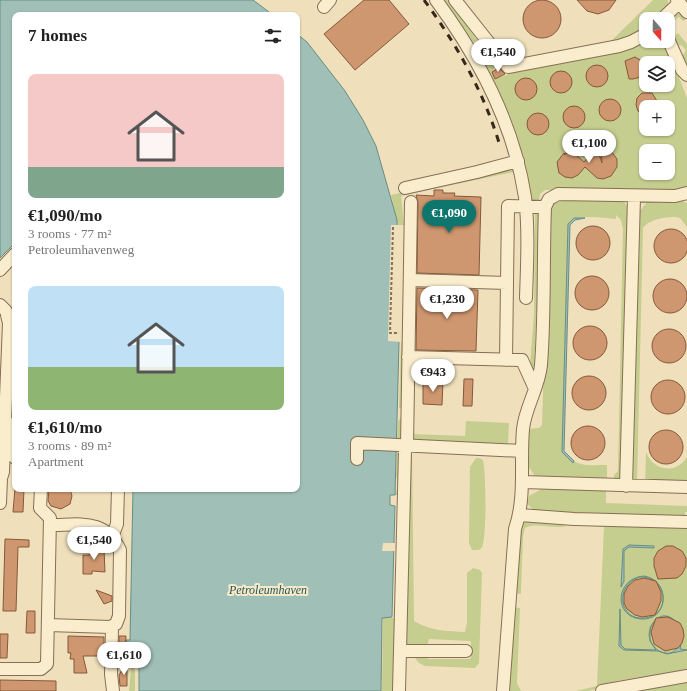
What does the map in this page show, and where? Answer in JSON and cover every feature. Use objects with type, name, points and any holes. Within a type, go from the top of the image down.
[{"type":"street","points":[[436,0],[470,52],[498,108],[518,161],[525,203],[526,298]]},
{"type":"street","points":[[455,0],[505,65],[512,67],[619,46],[639,38]]},
{"type":"street","points":[[668,12],[678,1],[687,12]]},
{"type":"street","points":[[470,52],[488,42]]},
{"type":"street","points":[[672,48],[678,63],[687,75]]},
{"type":"street","points":[[405,188],[518,161]]},
{"type":"street","points":[[503,691],[515,529],[520,515],[523,427],[541,367],[545,207],[549,199],[558,194],[634,196],[686,195]]},
{"type":"street","points":[[626,486],[634,196]]},
{"type":"street","points":[[399,691],[405,451],[407,446],[411,202]]},
{"type":"street","points":[[506,360],[508,206],[525,203],[545,207]]},
{"type":"street","points":[[0,270],[12,257]]},
{"type":"street","points":[[410,280],[507,283]]},
{"type":"street","points":[[0,305],[6,311],[9,323],[4,472],[1,478],[0,503]]},
{"type":"street","points":[[408,357],[522,360],[535,389]]},
{"type":"street","points":[[356,460],[357,444],[522,451]]},
{"type":"street","points":[[522,482],[687,487]]},
{"type":"street","points":[[0,669],[41,670],[47,664],[50,518],[48,514],[40,508],[41,492]]},
{"type":"street","points":[[112,536],[118,524],[118,492]]},
{"type":"street","points":[[520,515],[574,519],[687,522]]},
{"type":"street","points":[[48,625],[112,627],[118,622],[119,616],[120,550],[112,536],[101,527],[95,525],[50,525]]},
{"type":"street","points":[[112,627],[111,674],[113,691]]},
{"type":"street","points":[[401,651],[466,651]]},
{"type":"street","points":[[602,691],[687,676]]},
{"type":"path","points":[[390,333],[393,227]]},
{"type":"green space","points":[[443,0],[450,0],[479,43],[471,41]]},
{"type":"green space","points":[[460,0],[510,62],[609,43],[639,14],[639,33],[630,39],[511,64]]},
{"type":"green space","points":[[653,0],[668,0],[668,6],[665,11],[641,12]]},
{"type":"green space","points":[[675,13],[680,14],[686,19],[683,21],[679,17],[675,20]]},
{"type":"green space","points":[[678,33],[687,44],[687,70],[680,61],[686,50],[681,45],[675,47],[675,34],[676,35]]},
{"type":"green space","points":[[639,40],[639,48],[668,48],[671,56],[639,56],[639,92],[675,92],[675,67],[687,98],[687,186],[672,193],[545,190],[540,194],[539,201],[531,202],[520,150],[504,106],[480,57],[483,49],[489,60],[493,59],[497,62],[492,72],[495,79],[509,74],[508,71]]},
{"type":"green space","points":[[508,168],[515,171],[519,199],[514,172],[401,196],[404,225],[398,225],[391,195]]},
{"type":"green space","points":[[573,199],[620,200],[625,203],[629,210],[623,474],[617,483],[614,483],[614,475],[618,471],[623,229],[621,220],[616,215],[616,219],[590,217],[578,219],[568,225],[562,452],[578,463],[588,465],[607,465],[607,483],[536,478],[527,464],[528,429],[539,428],[542,425],[549,212],[554,203]]},
{"type":"green space","points":[[679,200],[687,203],[687,227],[680,218],[671,217],[660,218],[650,222],[643,228],[637,484],[635,484],[629,473],[636,216],[647,202]]},
{"type":"green space","points":[[538,212],[539,267],[534,366],[530,366],[534,314],[535,214]]},
{"type":"green space","points":[[407,341],[404,441],[403,449],[399,453],[399,465],[402,465],[398,632],[396,633],[396,638],[394,639],[396,661],[393,691],[382,691],[383,618],[394,618],[396,614],[399,495],[395,495],[398,486],[396,475],[398,422],[400,418],[403,418],[404,408],[399,408],[401,342]]},
{"type":"green space","points":[[466,421],[509,423],[508,446],[411,444],[411,434],[465,436]]},
{"type":"green space","points":[[646,452],[654,463],[659,467],[665,468],[677,466],[687,457],[687,485],[645,485]]},
{"type":"green space","points":[[408,453],[412,453],[414,621],[432,629],[465,632],[467,622],[467,573],[473,568],[480,570],[482,573],[479,663],[475,668],[425,666],[419,663],[415,658],[417,656],[427,656],[428,659],[469,659],[471,658],[470,641],[429,639],[427,646],[405,646]]},
{"type":"green space","points":[[476,458],[483,460],[484,467],[486,504],[485,530],[484,541],[481,549],[472,550],[469,543],[470,467]]},
{"type":"green space","points":[[547,486],[606,490],[606,503],[687,506],[687,512],[685,512],[685,518],[594,515],[534,510],[527,504],[529,496]]},
{"type":"green space","points":[[524,521],[568,524],[560,527],[530,526],[525,528],[523,536],[521,594],[513,593],[521,524]]},
{"type":"green space","points":[[583,525],[687,525],[687,673],[642,680],[641,677],[617,681],[617,685],[588,691],[576,691],[597,686],[604,527]]},
{"type":"green space","points":[[512,607],[520,608],[517,683],[521,691],[509,691],[508,688]]},
{"type":"green space","points":[[132,660],[135,670],[135,691],[129,691]]},
{"type":"green space","points":[[687,678],[687,691],[617,691]]},
{"type":"water","points":[[0,0],[253,0],[269,12],[12,12],[12,246],[0,258]]},
{"type":"water","name":"Petroleumhaven","points":[[300,36],[307,42],[345,91],[363,120],[376,146],[397,220],[399,342],[395,495],[390,495],[390,505],[395,506],[392,617],[382,618],[381,691],[139,691],[139,667],[137,660],[130,651],[125,651],[126,640],[130,640],[133,492],[300,492]]},
{"type":"water","points":[[574,218],[585,218],[575,220],[570,225],[564,451],[574,461],[573,463],[562,452],[568,224]]},
{"type":"water","points":[[629,545],[654,546],[654,548],[629,547],[624,551],[624,581],[621,587],[623,549]]},
{"type":"water","points":[[644,576],[653,579],[656,582],[649,578],[640,577]]},
{"type":"water","points":[[638,577],[631,581],[623,595],[625,609],[636,617],[645,618],[654,615],[659,611],[657,614],[650,618],[641,619],[632,617],[626,612],[622,605],[621,598],[627,583]]},
{"type":"water","points":[[620,609],[621,645],[625,649],[656,650],[654,647],[659,651],[668,653],[674,651],[678,646],[680,631],[681,640],[680,649],[687,650],[667,654],[658,651],[624,650],[619,646]]},
{"type":"water","points":[[661,616],[667,616],[672,619],[666,617],[659,619],[652,625],[650,630],[650,628],[655,620]]},
{"type":"pier","points":[[391,225],[400,225],[401,342],[388,341]]},
{"type":"pier","points":[[383,543],[396,543],[396,551],[382,551]]},
{"type":"building","points":[[364,0],[389,0],[409,24],[355,70],[324,34]]},
{"type":"building","points":[[542,0],[552,3],[558,9],[561,19],[558,29],[552,35],[542,38],[532,35],[526,29],[523,19],[526,9],[532,3]]},
{"type":"building","points":[[577,0],[616,0],[609,10],[598,14],[587,11]]},
{"type":"building","points":[[635,57],[639,59],[639,78],[629,79],[625,61]]},
{"type":"building","points":[[597,65],[605,68],[608,76],[605,84],[597,87],[589,84],[586,76],[589,68]]},
{"type":"building","points":[[499,68],[505,74],[495,79],[492,72]]},
{"type":"building","points":[[561,71],[569,74],[572,82],[569,90],[561,93],[553,90],[550,82],[553,74]]},
{"type":"building","points":[[526,78],[534,81],[537,89],[534,97],[526,100],[518,97],[515,89],[518,81]]},
{"type":"building","points":[[642,93],[652,93],[656,100],[639,100],[639,112],[636,105],[637,98]]},
{"type":"building","points":[[610,99],[618,102],[621,110],[618,118],[610,121],[602,118],[599,110],[602,102]]},
{"type":"building","points":[[574,106],[582,109],[585,117],[582,125],[574,128],[566,125],[563,117],[566,109]]},
{"type":"building","points":[[538,113],[546,116],[549,124],[546,132],[538,135],[530,132],[527,124],[530,116]]},
{"type":"building","points":[[601,146],[611,151],[617,159],[617,167],[611,176],[603,179],[597,178],[585,167],[578,175],[572,178],[565,177],[559,173],[557,162],[564,153],[565,155],[565,153],[576,155],[584,162],[597,148],[602,163]]},
{"type":"building","points":[[434,190],[443,190],[443,193],[455,193],[454,196],[481,197],[479,275],[417,273],[418,202],[416,195],[434,196]]},
{"type":"building","points":[[590,226],[596,226],[600,227],[607,233],[610,243],[609,250],[603,257],[596,260],[590,260],[586,259],[579,253],[576,246],[576,240],[577,236],[583,229]]},
{"type":"building","points":[[668,229],[674,229],[678,230],[685,236],[688,246],[687,253],[681,260],[674,263],[668,263],[664,262],[657,256],[654,249],[654,243],[655,239],[661,232]]},
{"type":"building","points":[[589,276],[595,276],[599,277],[606,283],[609,293],[608,300],[602,307],[595,310],[589,310],[585,309],[578,303],[575,296],[575,290],[576,286],[582,279]]},
{"type":"building","points":[[667,279],[673,279],[677,280],[684,286],[687,296],[686,303],[680,310],[673,313],[667,313],[663,312],[656,306],[653,299],[653,293],[654,289],[660,282]]},
{"type":"building","points":[[417,288],[478,290],[476,351],[416,350]]},
{"type":"building","points":[[587,326],[593,326],[597,327],[604,333],[607,343],[606,350],[600,357],[593,360],[587,360],[583,359],[576,353],[573,346],[573,340],[574,336],[580,329]]},
{"type":"building","points":[[666,329],[672,329],[676,330],[683,336],[686,346],[685,353],[679,360],[672,363],[666,363],[662,362],[655,356],[652,349],[652,343],[653,339],[659,332]]},
{"type":"building","points":[[586,376],[592,376],[596,377],[603,383],[606,393],[605,400],[599,407],[592,410],[586,410],[582,409],[575,403],[572,396],[572,390],[573,386],[579,379]]},
{"type":"building","points":[[464,379],[473,379],[472,406],[463,406]]},
{"type":"building","points":[[665,380],[671,380],[675,381],[682,387],[685,397],[684,404],[678,411],[671,414],[665,414],[661,413],[654,407],[651,400],[651,394],[652,390],[658,383]]},
{"type":"building","points":[[423,381],[443,381],[442,405],[423,404]]},
{"type":"building","points":[[585,426],[591,426],[595,427],[602,433],[605,443],[604,450],[598,457],[591,460],[585,460],[581,459],[574,453],[571,446],[571,440],[572,436],[578,429]]},
{"type":"building","points":[[663,430],[669,430],[673,431],[680,437],[683,447],[682,454],[676,461],[669,464],[663,464],[659,463],[652,457],[649,450],[649,444],[650,440],[656,433]]},
{"type":"building","points":[[15,492],[24,492],[23,512],[13,512]]},
{"type":"building","points":[[49,492],[71,492],[72,496],[70,504],[61,509],[51,506],[48,501]]},
{"type":"building","points":[[5,539],[29,540],[29,547],[18,547],[16,611],[3,611]]},
{"type":"building","points":[[666,546],[673,546],[682,551],[686,558],[686,566],[682,574],[677,578],[658,579],[654,566],[654,558],[658,551]]},
{"type":"building","points":[[90,548],[104,549],[105,572],[92,571],[92,574],[83,574],[83,555],[90,555]]},
{"type":"building","points":[[644,578],[656,581],[661,592],[661,601],[655,615],[642,617],[635,615],[627,609],[624,603],[624,594],[628,586],[635,580]]},
{"type":"building","points":[[96,590],[112,596],[112,601],[104,604]]},
{"type":"building","points":[[27,611],[35,611],[35,633],[26,633]]},
{"type":"building","points":[[668,617],[680,623],[684,636],[682,643],[678,648],[665,651],[654,644],[651,632],[656,618]]},
{"type":"building","points":[[0,634],[8,634],[7,658],[0,658]]},
{"type":"building","points":[[68,636],[104,637],[104,656],[83,656],[87,673],[74,673],[74,659],[70,659],[71,653],[68,653]]},
{"type":"building","points":[[119,636],[126,636],[125,655],[119,655]]},
{"type":"building","points":[[127,661],[127,686],[120,686],[119,675]]},
{"type":"building","points":[[0,680],[56,681],[56,691],[0,691]]},
{"type":"railway","points":[[424,0],[448,34],[478,88],[500,146]]}]
